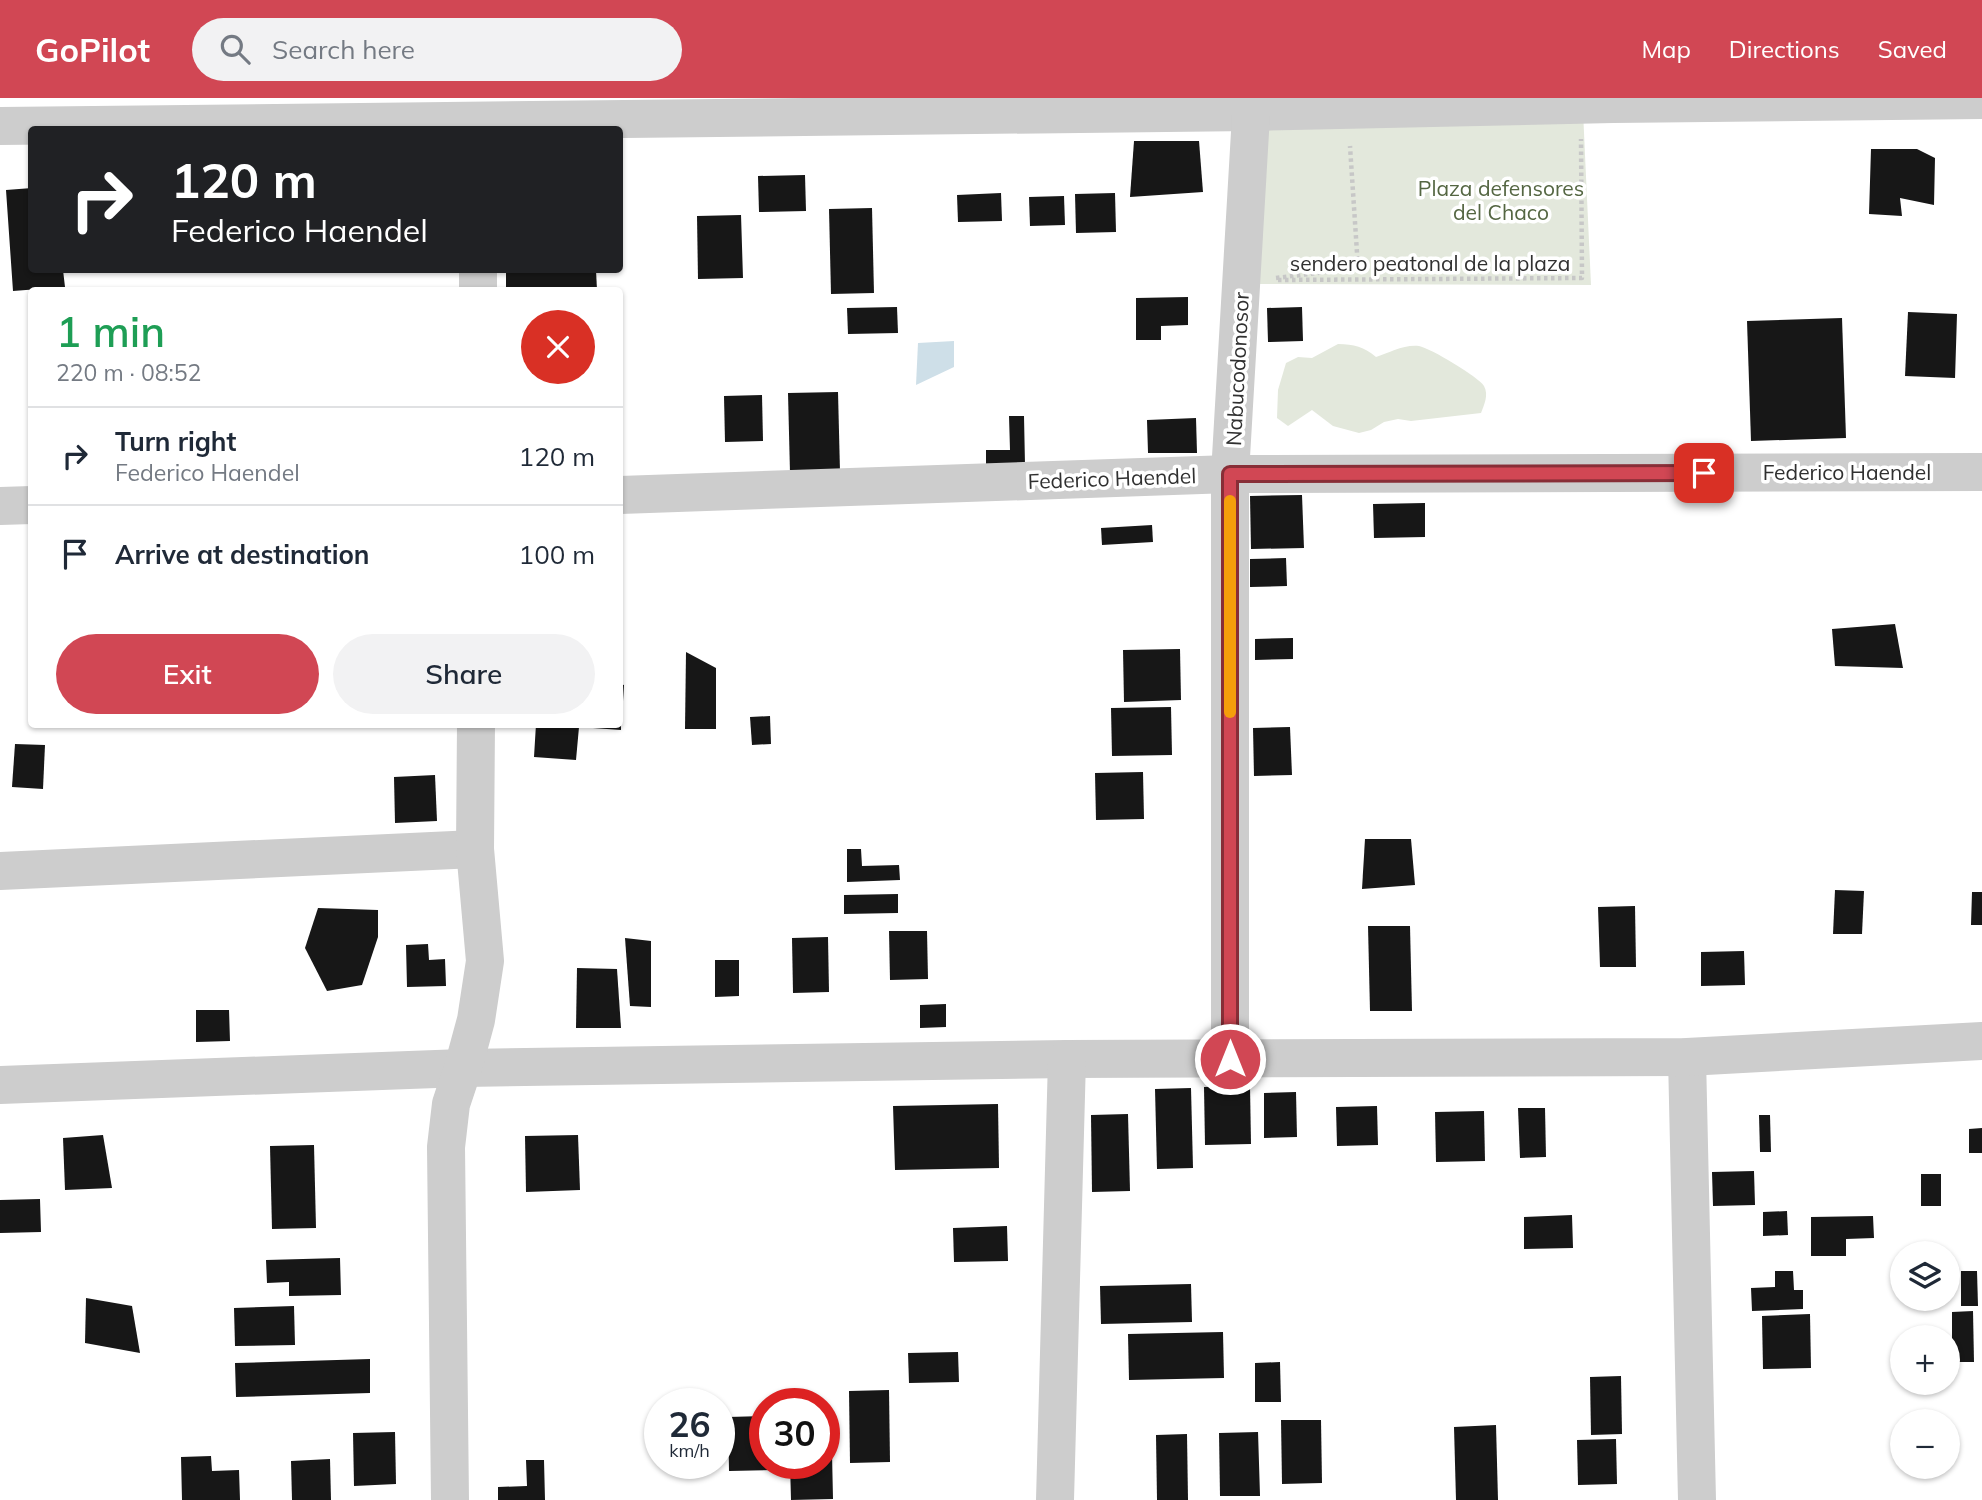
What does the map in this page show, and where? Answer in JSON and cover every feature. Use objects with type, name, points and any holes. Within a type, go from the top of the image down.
[{"type":"street","points":[[0,126],[477,125],[1252,105],[1982,99],[1982,133]]},
{"type":"street","name":"Nabucodonosor","points":[[1230,1059],[1230,474],[1252,283],[1252,105]]},
{"type":"street","name":"Federico Haendel","points":[[623,495],[1230,474],[1982,472]]},
{"type":"street","points":[[0,506],[28,505]]},
{"type":"street","points":[[450,1500],[446,1147],[450,1104],[476,1020],[485,961],[474,849],[476,728]]},
{"type":"street","points":[[0,871],[474,849]]},
{"type":"street","points":[[0,1085],[463,1068],[1067,1059],[1687,1057],[1982,1041]]},
{"type":"street","points":[[1687,1057],[1697,1500]]},
{"type":"street","points":[[1055,1500],[1067,1059]]},
{"type":"path","name":"sendero peatonal de la plaza","points":[[1252,283],[1582,278],[1581,128]]},
{"type":"path","name":"sendero peatonal de la plaza","points":[[1252,283],[1358,268],[1350,135]]},
{"type":"green space","name":"Plaza defensores del Chaco","points":[[1583,111],[1591,285],[1258,284],[1256,121]]},
{"type":"green space","points":[[1338,344],[1358,347],[1376,357],[1414,346],[1433,352],[1464,370],[1484,386],[1486,396],[1481,413],[1411,421],[1398,419],[1359,433],[1333,426],[1312,410],[1288,426],[1277,418],[1278,390],[1286,363],[1298,357],[1312,358]]},
{"type":"shaded area","points":[[954,341],[954,367],[916,385],[918,343]]},
{"type":"building","points":[[1134,141],[1199,141],[1203,192],[1130,197]]},
{"type":"building","points":[[1871,149],[1917,149],[1935,158],[1934,205],[1900,198],[1902,216],[1869,214]]},
{"type":"building","points":[[805,175],[806,211],[759,212],[758,176]]},
{"type":"building","points":[[28,188],[28,273],[63,273],[65,287],[28,287],[28,290],[13,291],[6,190]]},
{"type":"building","points":[[1001,193],[1002,221],[958,222],[957,195]]},
{"type":"building","points":[[1115,193],[1116,232],[1076,233],[1075,194]]},
{"type":"building","points":[[1064,196],[1065,225],[1030,226],[1029,197]]},
{"type":"building","points":[[872,208],[874,293],[831,294],[829,209]]},
{"type":"building","points":[[741,215],[743,278],[698,279],[697,216]]},
{"type":"building","points":[[506,273],[596,273],[597,287],[506,287]]},
{"type":"building","points":[[1188,297],[1188,325],[1161,326],[1161,340],[1136,340],[1136,298]]},
{"type":"building","points":[[897,307],[898,333],[848,334],[847,308]]},
{"type":"building","points":[[1302,307],[1303,341],[1268,342],[1267,308]]},
{"type":"building","points":[[1908,312],[1957,314],[1955,378],[1905,376]]},
{"type":"building","points":[[1842,318],[1846,438],[1751,441],[1747,321]]},
{"type":"building","points":[[838,392],[840,472],[790,473],[788,393]]},
{"type":"building","points":[[762,395],[763,441],[725,442],[724,396]]},
{"type":"building","points":[[1009,416],[1024,416],[1025,465],[986,466],[986,450],[1010,450]]},
{"type":"building","points":[[1196,418],[1197,453],[1148,453],[1147,420]]},
{"type":"building","points":[[1302,495],[1304,548],[1251,549],[1250,496]]},
{"type":"building","points":[[1425,503],[1425,537],[1374,538],[1373,504]]},
{"type":"building","points":[[1152,525],[1153,542],[1102,545],[1101,528]]},
{"type":"building","points":[[1286,558],[1287,586],[1250,587],[1250,559]]},
{"type":"building","points":[[1895,624],[1903,668],[1835,666],[1832,629]]},
{"type":"building","points":[[1293,638],[1293,659],[1255,660],[1255,639]]},
{"type":"building","points":[[1180,649],[1181,700],[1124,702],[1123,650]]},
{"type":"building","points":[[686,652],[716,668],[716,729],[685,729]]},
{"type":"building","points":[[1171,707],[1172,755],[1112,756],[1111,708]]},
{"type":"building","points":[[770,716],[771,744],[752,745],[750,717]]},
{"type":"building","points":[[1290,727],[1292,775],[1254,776],[1253,728]]},
{"type":"building","points":[[536,728],[579,728],[576,760],[534,757]]},
{"type":"building","points":[[15,744],[45,745],[43,789],[12,787]]},
{"type":"building","points":[[1143,772],[1144,819],[1096,820],[1095,773]]},
{"type":"building","points":[[435,775],[437,821],[395,823],[394,777]]},
{"type":"building","points":[[1365,839],[1411,839],[1415,885],[1362,889]]},
{"type":"building","points":[[847,849],[861,849],[862,866],[899,865],[900,880],[847,882]]},
{"type":"building","points":[[1835,890],[1864,891],[1862,934],[1833,934]]},
{"type":"building","points":[[1972,892],[1982,892],[1982,925],[1971,925]]},
{"type":"building","points":[[898,894],[898,913],[844,914],[844,895]]},
{"type":"building","points":[[1635,906],[1636,967],[1600,967],[1598,907]]},
{"type":"building","points":[[318,908],[378,910],[378,937],[362,985],[327,991],[305,948]]},
{"type":"building","points":[[1368,926],[1410,926],[1412,1011],[1370,1011]]},
{"type":"building","points":[[889,931],[927,931],[928,979],[890,980]]},
{"type":"building","points":[[828,937],[829,992],[793,993],[792,938]]},
{"type":"building","points":[[625,938],[651,941],[651,1007],[630,1006]]},
{"type":"building","points":[[428,944],[429,960],[445,959],[446,986],[407,987],[406,945]]},
{"type":"building","points":[[1744,951],[1745,985],[1701,986],[1701,952]]},
{"type":"building","points":[[715,960],[739,960],[739,996],[715,997]]},
{"type":"building","points":[[577,968],[617,969],[621,1028],[576,1028]]},
{"type":"building","points":[[946,1004],[946,1027],[920,1028],[920,1005]]},
{"type":"building","points":[[196,1010],[229,1010],[230,1041],[196,1042]]},
{"type":"building","points":[[1250,1086],[1251,1144],[1205,1145],[1204,1087]]},
{"type":"building","points":[[1191,1088],[1193,1168],[1157,1169],[1155,1089]]},
{"type":"building","points":[[1296,1092],[1297,1137],[1264,1138],[1264,1093]]},
{"type":"building","points":[[998,1104],[999,1168],[895,1170],[893,1106]]},
{"type":"building","points":[[1377,1106],[1378,1145],[1337,1146],[1336,1107]]},
{"type":"building","points":[[1518,1108],[1545,1108],[1546,1157],[1520,1158]]},
{"type":"building","points":[[1484,1111],[1485,1161],[1436,1162],[1435,1112]]},
{"type":"building","points":[[1128,1114],[1130,1191],[1092,1192],[1091,1115]]},
{"type":"building","points":[[1759,1115],[1770,1115],[1771,1152],[1760,1152]]},
{"type":"building","points":[[1982,1128],[1982,1153],[1969,1153],[1969,1129]]},
{"type":"building","points":[[103,1135],[112,1188],[65,1190],[63,1138]]},
{"type":"building","points":[[578,1135],[580,1190],[526,1192],[525,1136]]},
{"type":"building","points":[[314,1145],[316,1228],[272,1229],[270,1146]]},
{"type":"building","points":[[1754,1171],[1755,1205],[1713,1206],[1712,1172]]},
{"type":"building","points":[[1921,1174],[1941,1174],[1941,1206],[1921,1206]]},
{"type":"building","points":[[40,1199],[41,1232],[0,1233],[0,1200]]},
{"type":"building","points":[[1787,1211],[1788,1235],[1763,1236],[1763,1212]]},
{"type":"building","points":[[1572,1215],[1573,1248],[1524,1249],[1524,1217]]},
{"type":"building","points":[[1873,1216],[1874,1238],[1846,1239],[1846,1256],[1811,1256],[1811,1217]]},
{"type":"building","points":[[1007,1226],[1008,1261],[954,1262],[953,1228]]},
{"type":"building","points":[[340,1258],[341,1295],[289,1296],[289,1282],[267,1283],[266,1260]]},
{"type":"building","points":[[1775,1271],[1793,1271],[1794,1290],[1803,1290],[1803,1309],[1752,1311],[1751,1288],[1775,1287]]},
{"type":"building","points":[[1961,1271],[1977,1271],[1978,1306],[1961,1306]]},
{"type":"building","points":[[1191,1284],[1192,1322],[1101,1324],[1100,1286]]},
{"type":"building","points":[[86,1298],[132,1306],[140,1353],[85,1343]]},
{"type":"building","points":[[294,1306],[295,1345],[235,1346],[234,1308]]},
{"type":"building","points":[[1973,1311],[1974,1362],[1960,1362],[1960,1325],[1952,1325],[1952,1312]]},
{"type":"building","points":[[1810,1314],[1811,1368],[1763,1369],[1762,1316]]},
{"type":"building","points":[[1223,1332],[1224,1378],[1129,1380],[1128,1334]]},
{"type":"building","points":[[958,1352],[959,1382],[909,1383],[908,1353]]},
{"type":"building","points":[[370,1359],[370,1393],[236,1397],[235,1363]]},
{"type":"building","points":[[1280,1362],[1281,1402],[1255,1402],[1255,1363]]},
{"type":"building","points":[[1621,1376],[1622,1434],[1591,1435],[1590,1377]]},
{"type":"building","points":[[889,1390],[890,1462],[850,1463],[849,1391]]},
{"type":"building","points":[[749,1416],[749,1471],[735,1471],[735,1417]]},
{"type":"building","points":[[1281,1420],[1321,1420],[1322,1483],[1282,1484]]},
{"type":"building","points":[[1496,1425],[1498,1500],[1456,1500],[1454,1427]]},
{"type":"building","points":[[395,1432],[396,1484],[354,1486],[353,1433]]},
{"type":"building","points":[[1258,1432],[1260,1496],[1220,1496],[1219,1433]]},
{"type":"building","points":[[1187,1434],[1188,1500],[1157,1500],[1156,1435]]},
{"type":"building","points":[[1616,1439],[1617,1484],[1578,1485],[1577,1440]]},
{"type":"building","points":[[211,1456],[212,1471],[239,1470],[240,1500],[182,1500],[181,1457]]},
{"type":"building","points":[[330,1459],[331,1500],[292,1500],[291,1461]]},
{"type":"building","points":[[526,1460],[544,1460],[545,1500],[498,1500],[498,1487],[527,1486]]},
{"type":"building","points":[[790,1479],[833,1479],[833,1499],[791,1500]]},
{"type":"slow traffic","points":[[1230,501],[1230,712]]},
{"type":"route","points":[[1230,1059],[1230,474],[1704,473]]}]
